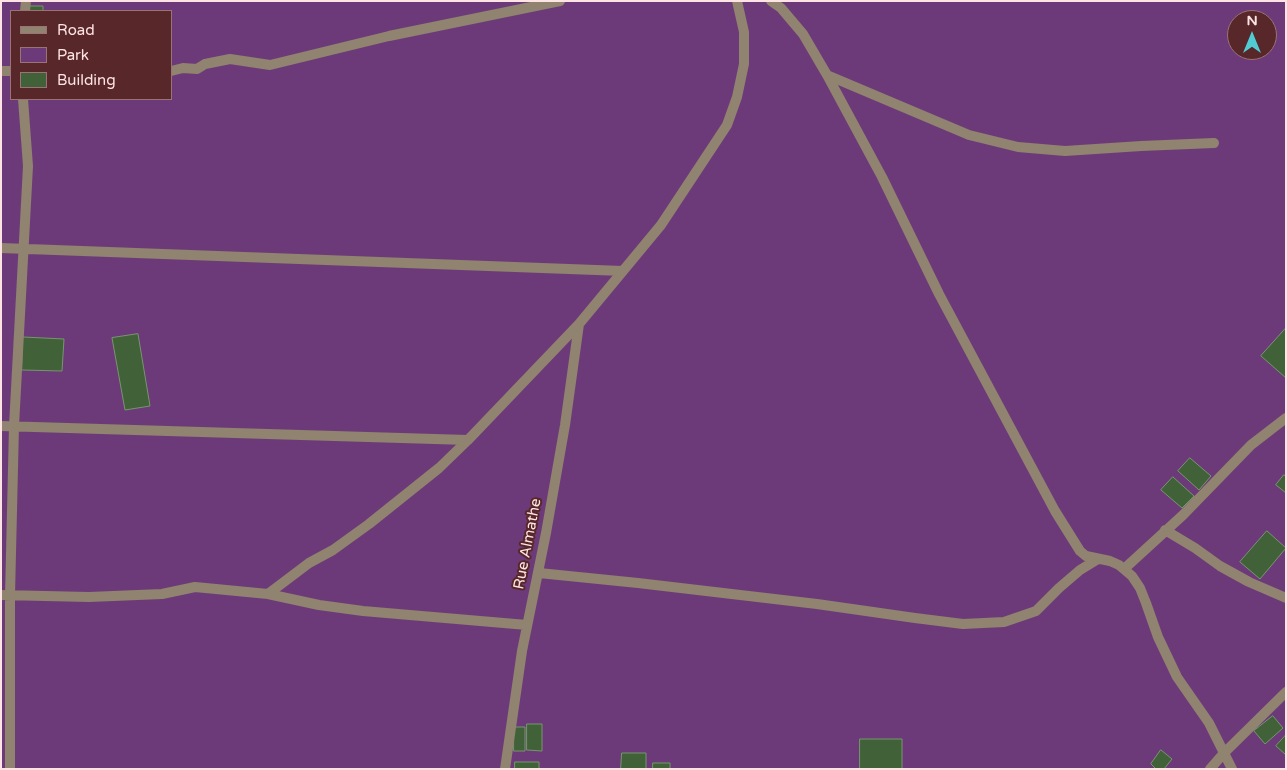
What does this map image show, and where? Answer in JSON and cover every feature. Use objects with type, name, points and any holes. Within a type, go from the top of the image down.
[{"type":"street","points":[[172,71],[183,68],[197,69],[205,64],[230,59],[270,65],[389,36],[560,1]]},
{"type":"street","points":[[268,594],[309,563],[333,550],[369,524],[439,468],[579,324],[612,286],[661,224],[726,125],[737,97],[744,64],[744,32],[737,1]]},
{"type":"street","points":[[771,1],[781,8],[803,34],[828,75],[882,177],[939,294],[1055,511],[1080,551],[1086,556],[1110,561],[1132,576],[1140,588],[1158,637],[1177,677],[1209,723],[1232,769]]},
{"type":"street","points":[[828,75],[969,135],[1018,147],[1065,151],[1214,143]]},
{"type":"street","points":[[10,769],[6,596],[28,166],[23,100]]},
{"type":"street","points":[[1,248],[623,270]]},
{"type":"street","name":"Rue Almathe","points":[[505,769],[522,651],[539,574],[565,424],[579,324]]},
{"type":"street","points":[[1124,569],[1182,515],[1251,445],[1286,418]]},
{"type":"street","points":[[1,426],[468,440]]},
{"type":"street","points":[[1165,530],[1249,582],[1286,598]]},
{"type":"street","points":[[539,574],[808,602],[963,624],[1004,622],[1036,611],[1080,570],[1098,559]]},
{"type":"street","points":[[6,596],[89,597],[162,594],[195,587],[268,594],[354,610],[527,625]]},
{"type":"street","points":[[1210,769],[1286,692]]},
{"type":"green space","points":[[1,1],[1286,1],[1286,769],[1,769]]},
{"type":"building","points":[[29,6],[43,6],[43,10],[29,10]]},
{"type":"building","points":[[1286,328],[1286,378],[1261,356]]},
{"type":"building","points":[[138,334],[150,406],[125,410],[112,338]]},
{"type":"building","points":[[23,337],[64,339],[62,371],[22,370]]},
{"type":"building","points":[[1190,458],[1211,476],[1199,490],[1178,471]]},
{"type":"building","points":[[1284,475],[1286,476],[1286,493],[1276,485]]},
{"type":"building","points":[[1173,477],[1194,496],[1182,508],[1161,490]]},
{"type":"building","points":[[1267,531],[1286,548],[1260,579],[1240,562]]},
{"type":"building","points":[[1273,716],[1283,728],[1265,744],[1254,731]]},
{"type":"building","points":[[527,724],[542,724],[542,751],[527,750]]},
{"type":"building","points":[[514,727],[525,727],[525,751],[514,751]]},
{"type":"building","points":[[1286,735],[1286,755],[1276,746]]},
{"type":"building","points":[[860,739],[902,739],[902,769],[860,769]]},
{"type":"building","points":[[1161,750],[1172,759],[1164,769],[1156,769],[1151,764]]},
{"type":"building","points":[[622,753],[646,753],[646,769],[621,769]]},
{"type":"building","points":[[515,762],[539,762],[539,769],[515,769]]},
{"type":"building","points":[[653,763],[670,763],[670,769],[653,769]]}]
